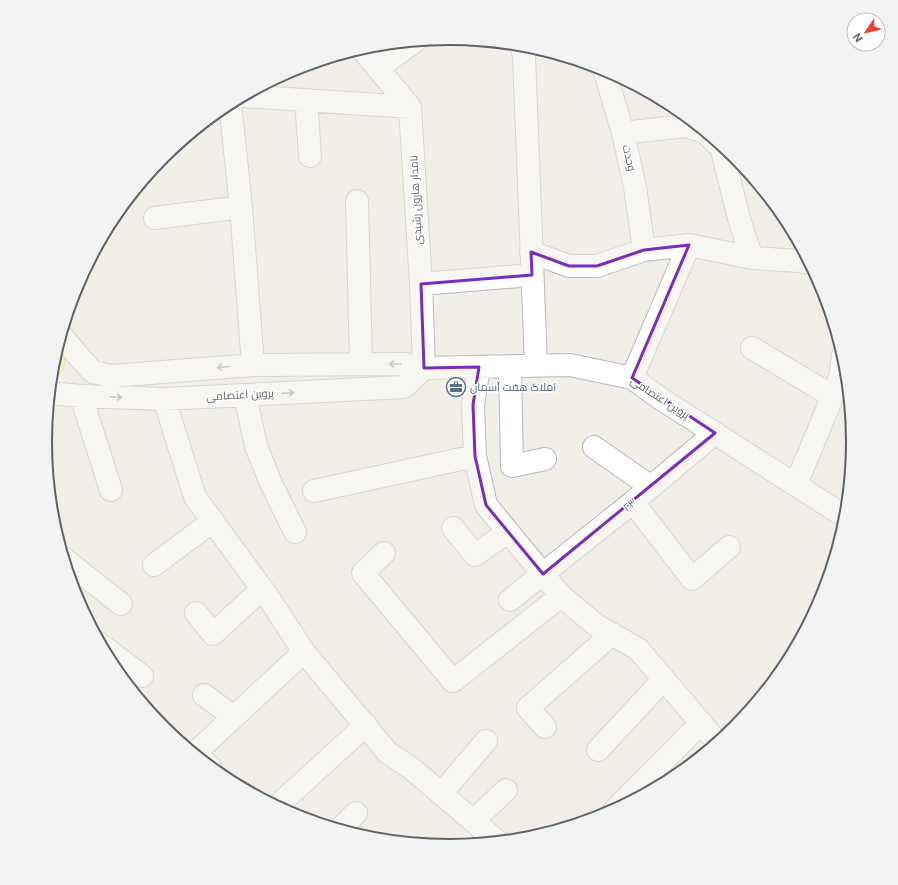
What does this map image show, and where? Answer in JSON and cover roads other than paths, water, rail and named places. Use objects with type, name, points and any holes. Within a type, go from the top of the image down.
[{"type":"street","points":[[378,68],[406,47]]},
{"type":"street","points":[[523,52],[536,365]]},
{"type":"street","points":[[367,54],[410,107]]},
{"type":"street","name":"وحدت","points":[[607,78],[623,133],[635,187],[644,250]]},
{"type":"street","points":[[260,93],[275,90],[306,100],[410,107]]},
{"type":"street","points":[[306,100],[310,156]]},
{"type":"street","name":"نامدار هارون رشیدی","points":[[410,107],[421,284],[424,368]]},
{"type":"street","points":[[231,110],[241,208],[253,365]]},
{"type":"street","points":[[623,133],[685,126],[692,128]]},
{"type":"street","points":[[723,155],[740,222],[752,258]]},
{"type":"street","points":[[357,201],[362,364]]},
{"type":"street","points":[[155,218],[241,208]]},
{"type":"street","points":[[531,252],[568,266],[597,266],[644,250],[689,245],[752,258],[803,262]]},
{"type":"street","points":[[632,378],[689,245]]},
{"type":"street","points":[[421,284],[532,275]]},
{"type":"street","name":"پروین اعتصامی","points":[[65,340],[93,372],[111,376],[253,365],[405,364],[424,368],[570,365],[632,378],[661,399],[840,513]]},
{"type":"street","points":[[752,348],[832,396]]},
{"type":"street","points":[[479,366],[473,405],[475,456],[486,505],[561,596],[596,625],[638,649],[714,738]]},
{"type":"street","points":[[510,366],[512,466],[545,459]]},
{"type":"street","name":"پروین اعتصامی","points":[[55,394],[164,399],[404,387],[424,368]]},
{"type":"street","points":[[796,484],[840,374]]},
{"type":"street","points":[[245,395],[256,446],[270,481],[295,532]]},
{"type":"street","points":[[81,396],[111,490]]},
{"type":"street","points":[[164,399],[195,497],[262,589],[304,652],[388,753],[411,768],[493,838]]},
{"type":"street","name":"۲۳","points":[[510,600],[633,502],[715,433]]},
{"type":"street","points":[[594,447],[651,487]]},
{"type":"street","points":[[314,491],[475,456]]},
{"type":"street","points":[[633,502],[692,579],[729,547]]},
{"type":"street","points":[[154,566],[213,521]]},
{"type":"street","points":[[453,528],[475,554],[508,532]]},
{"type":"street","points":[[384,553],[363,573],[453,681],[561,596]]},
{"type":"street","points":[[71,565],[120,604]]},
{"type":"street","points":[[196,613],[213,634],[262,589]]},
{"type":"street","points":[[545,727],[528,708],[612,634]]},
{"type":"street","points":[[203,755],[234,717],[304,652]]},
{"type":"street","points":[[112,653],[142,676]]},
{"type":"street","points":[[598,750],[664,680]]},
{"type":"street","points":[[204,695],[234,717]]},
{"type":"street","points":[[627,798],[701,723]]},
{"type":"street","points":[[281,803],[366,725]]},
{"type":"street","points":[[441,794],[486,740]]},
{"type":"street","points":[[473,821],[506,790]]},
{"type":"street","points":[[344,825],[356,813]]},
{"type":"place","name":"املاک هفت آسمان","points":[[456,387]]}]
